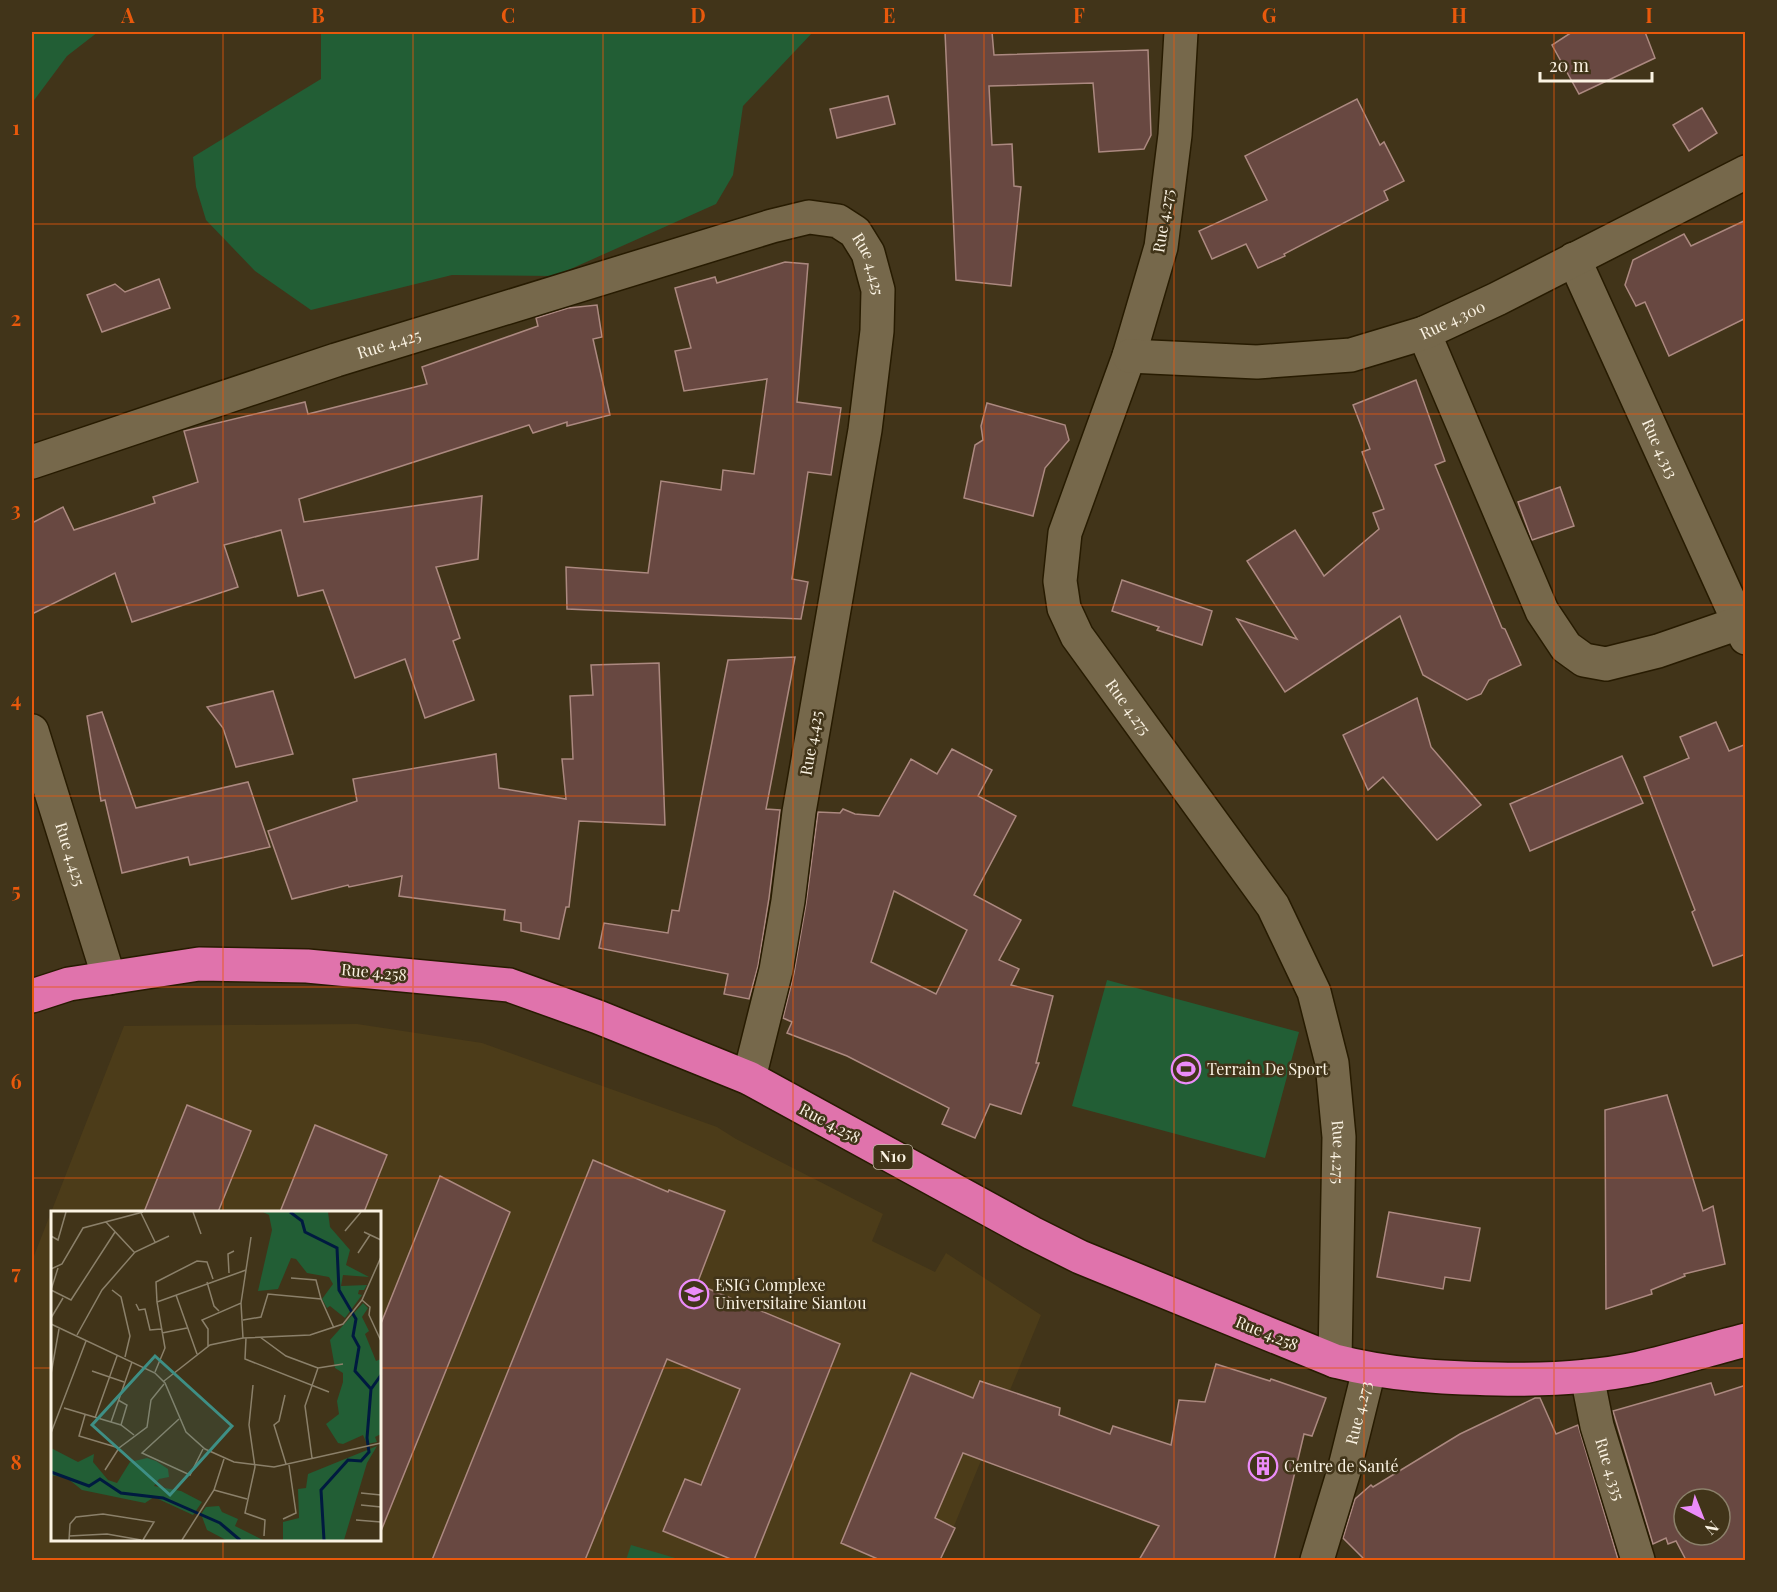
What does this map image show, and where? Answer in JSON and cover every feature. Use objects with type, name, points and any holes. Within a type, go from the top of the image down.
[{"type":"highway","name":"Rue 4.258","points":[[32,996],[69,984],[199,964],[307,966],[508,985],[598,1017],[749,1078],[1080,1257],[1335,1361],[1369,1370],[1445,1378],[1534,1379],[1587,1376],[1639,1368],[1746,1340]]},
{"type":"street","name":"Rue 4.275","points":[[1181,32],[1175,135],[1161,247],[1129,356],[1065,532],[1060,581],[1064,608],[1077,636],[1273,906],[1314,992],[1332,1063],[1339,1137],[1335,1361]]},
{"type":"street","name":"Rue 4.300","points":[[1129,356],[1257,362],[1351,355],[1424,333],[1497,299],[1746,172]]},
{"type":"street","name":"Rue 4.425","points":[[32,462],[336,360],[772,226],[809,217],[838,221],[855,232],[868,253],[878,290],[877,331],[865,430],[799,812],[788,901],[776,970],[749,1078]]},
{"type":"street","name":"Rue 4.313","points":[[1574,259],[1742,631]]},
{"type":"street","points":[[1424,333],[1542,611],[1566,647],[1584,660],[1606,664],[1742,631]]},
{"type":"street","name":"Rue 4.425","points":[[32,731],[109,978]]},
{"type":"street","name":"Rue 4.273","points":[[1317,1560],[1344,1471],[1369,1370]]},
{"type":"street","name":"Rue 4.335","points":[[1587,1376],[1597,1426],[1638,1560]]},
{"type":"shaded area","name":"ESIG Complexe Universitaire Siantou","points":[[357,1024],[482,1043],[717,1127],[736,1139],[883,1214],[872,1241],[935,1272],[946,1253],[1041,1315],[940,1560],[32,1560],[32,1261],[51,1212],[51,1541],[381,1541],[381,1211],[52,1211],[124,1026]]},
{"type":"green space","points":[[32,32],[98,32],[67,56],[32,103]]},
{"type":"green space","points":[[321,32],[813,32],[743,106],[733,175],[716,204],[555,276],[452,275],[311,310],[255,271],[206,220],[196,187],[193,157],[321,79]]},
{"type":"green space","name":"Terrain De Sport","points":[[1107,980],[1299,1032],[1265,1158],[1072,1106]]},
{"type":"green space","points":[[631,1545],[682,1560],[626,1560]]},
{"type":"building","points":[[945,32],[992,32],[994,55],[1148,50],[1151,135],[1144,149],[1099,152],[1093,83],[989,86],[992,145],[1012,144],[1014,186],[1021,187],[1011,286],[956,280]]},
{"type":"building","points":[[1572,32],[1645,32],[1655,58],[1579,94],[1552,45]]},
{"type":"building","points":[[888,96],[895,124],[837,138],[830,109]]},
{"type":"building","points":[[1357,99],[1380,145],[1384,142],[1404,181],[1384,191],[1388,200],[1284,254],[1285,256],[1258,268],[1246,244],[1212,259],[1199,231],[1267,200],[1245,156]]},
{"type":"building","points":[[1702,108],[1717,133],[1689,151],[1673,125]]},
{"type":"building","points":[[1746,220],[1746,318],[1669,356],[1645,302],[1636,306],[1625,285],[1633,260],[1684,234],[1691,246]]},
{"type":"building","points":[[785,262],[808,264],[797,402],[841,408],[831,475],[808,472],[792,579],[808,582],[801,619],[567,609],[566,567],[648,573],[661,481],[721,490],[723,470],[754,474],[767,379],[684,391],[675,351],[691,348],[675,288],[715,277],[717,283]]},
{"type":"building","points":[[159,279],[170,308],[102,332],[87,295],[115,284],[125,292]]},
{"type":"building","points":[[597,305],[602,337],[593,339],[610,415],[567,426],[567,422],[533,433],[529,425],[299,499],[304,522],[482,496],[478,559],[436,567],[460,638],[453,641],[474,700],[425,718],[405,659],[355,678],[323,590],[298,596],[281,530],[224,545],[238,587],[132,622],[115,573],[32,614],[32,523],[63,507],[74,530],[155,503],[153,497],[198,482],[184,431],[305,402],[308,414],[427,384],[422,367],[538,326],[536,318],[568,308]]},
{"type":"building","points":[[1416,380],[1445,461],[1435,465],[1502,628],[1505,629],[1521,665],[1489,680],[1481,694],[1467,700],[1423,675],[1400,616],[1285,692],[1237,619],[1297,639],[1247,561],[1295,530],[1324,576],[1379,529],[1373,513],[1384,509],[1362,452],[1370,449],[1353,405]]},
{"type":"building","points":[[987,403],[1065,425],[1069,440],[1045,468],[1033,516],[964,498],[975,445],[983,440],[981,426]]},
{"type":"building","points":[[1560,487],[1574,526],[1532,540],[1518,502]]},
{"type":"building","points":[[1122,580],[1212,611],[1202,645],[1157,630],[1159,627],[1112,611]]},
{"type":"building","points":[[795,657],[766,809],[780,810],[758,966],[749,999],[724,994],[728,974],[599,948],[604,923],[668,933],[672,910],[679,911],[728,660]]},
{"type":"building","points":[[659,663],[665,825],[579,821],[569,907],[566,907],[559,939],[521,931],[521,923],[504,920],[505,910],[399,896],[402,876],[349,887],[348,885],[292,899],[268,831],[357,801],[353,779],[496,754],[499,788],[566,799],[562,759],[573,759],[570,696],[593,695],[591,665]]},
{"type":"building","points":[[273,691],[293,754],[236,767],[223,728],[207,707]]},
{"type":"building","points":[[1417,698],[1431,747],[1481,805],[1437,840],[1383,777],[1368,790],[1343,735]]},
{"type":"building","points":[[102,712],[136,808],[248,782],[270,847],[190,865],[188,857],[122,873],[105,800],[101,801],[87,716]]},
{"type":"building","points":[[1716,722],[1729,751],[1746,744],[1746,954],[1713,966],[1692,912],[1695,910],[1644,777],[1689,758],[1680,737]]},
{"type":"building","points":[[952,749],[992,770],[978,796],[1016,816],[974,895],[1021,920],[999,960],[1019,969],[1011,985],[1053,996],[1036,1063],[1039,1063],[1021,1114],[990,1104],[975,1138],[942,1124],[949,1108],[847,1056],[787,1033],[792,1022],[783,1018],[794,973],[806,904],[818,812],[840,813],[843,809],[855,814],[879,816],[911,759],[937,774]],"holes":[[[894,891],[967,930],[936,994],[871,962]]]},
{"type":"building","points":[[1622,756],[1643,803],[1530,851],[1510,804]]},
{"type":"building","points":[[1667,1095],[1703,1211],[1713,1206],[1725,1264],[1684,1274],[1685,1276],[1651,1290],[1652,1294],[1606,1309],[1605,1110]]},
{"type":"building","points":[[187,1105],[251,1131],[218,1211],[144,1211]]},
{"type":"building","points":[[315,1125],[387,1155],[364,1211],[280,1211]]},
{"type":"building","points":[[593,1160],[668,1192],[669,1190],[725,1211],[697,1284],[840,1344],[754,1560],[733,1560],[663,1531],[685,1479],[701,1485],[740,1389],[667,1359],[585,1560],[432,1560]]},
{"type":"building","points":[[440,1176],[510,1212],[381,1531],[381,1324]]},
{"type":"building","points":[[1389,1212],[1480,1228],[1470,1281],[1445,1277],[1443,1289],[1377,1277]]},
{"type":"building","points":[[1216,1364],[1270,1381],[1271,1379],[1326,1398],[1312,1436],[1304,1434],[1274,1560],[1139,1560],[1159,1526],[963,1453],[935,1518],[955,1528],[940,1560],[880,1560],[841,1543],[911,1373],[973,1398],[980,1381],[1060,1408],[1059,1415],[1110,1434],[1113,1426],[1171,1445],[1179,1400],[1205,1402]]},
{"type":"building","points":[[1711,1383],[1715,1395],[1746,1385],[1746,1560],[1686,1560],[1679,1547],[1732,1547],[1732,1487],[1672,1487],[1672,1542],[1668,1544],[1666,1538],[1653,1544],[1613,1411]]},
{"type":"building","points":[[1535,1398],[1540,1398],[1556,1434],[1578,1425],[1618,1559],[1365,1560],[1343,1538],[1355,1499],[1371,1485],[1373,1487],[1460,1434]]},
{"type":"place","name":"Terrain De Sport","points":[[1186,1069]]},
{"type":"place","name":"ESIG Complexe Universitaire Siantou","points":[[694,1294]]},
{"type":"place","name":"Centre de Santé","points":[[1263,1466]]}]
